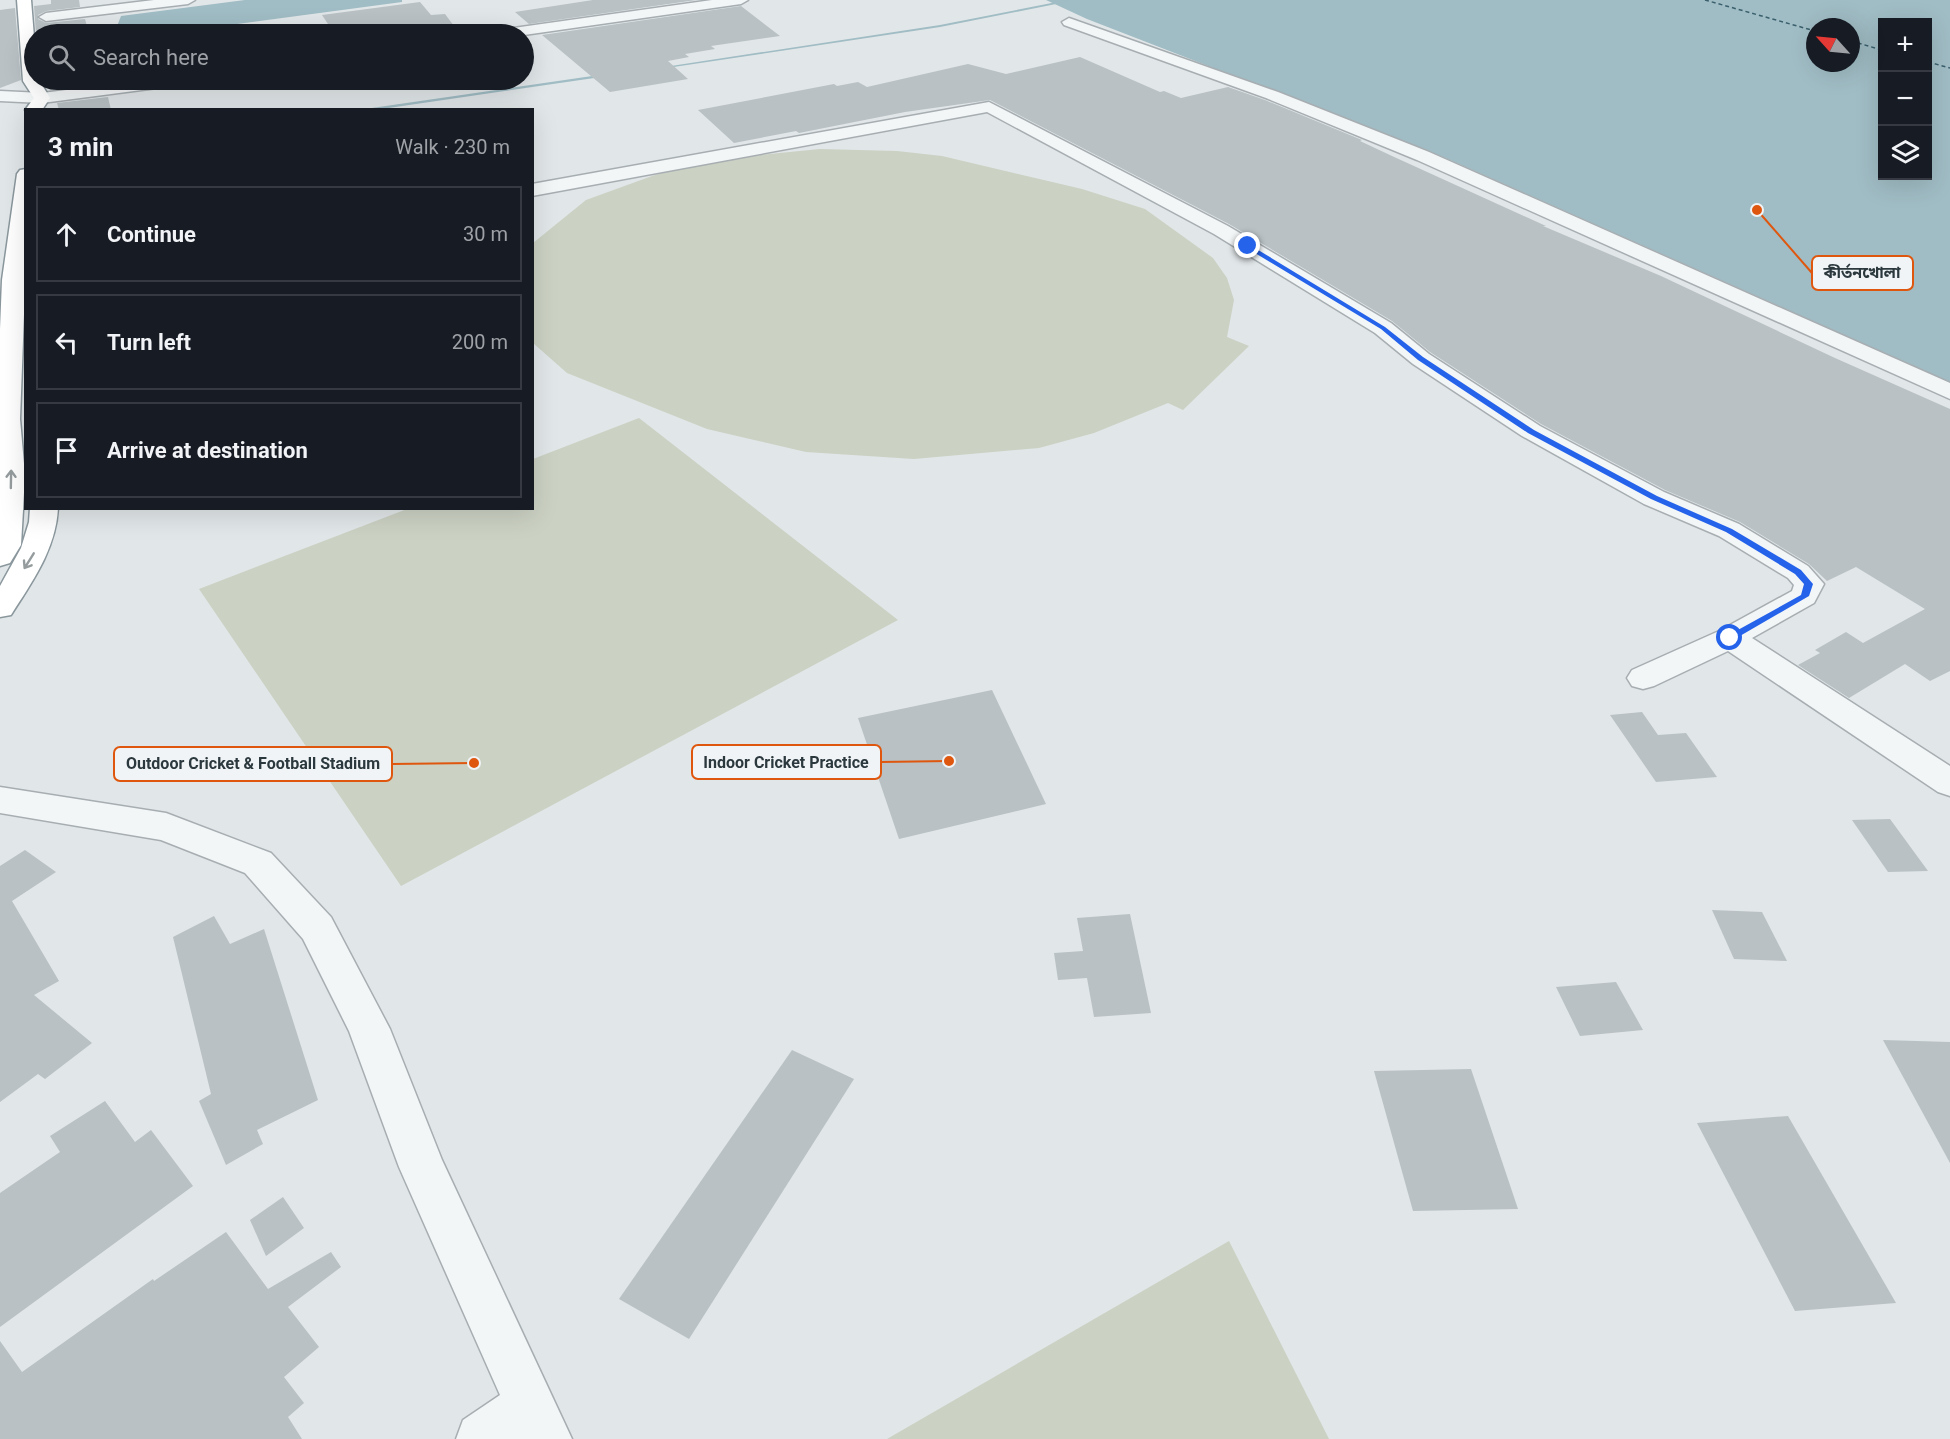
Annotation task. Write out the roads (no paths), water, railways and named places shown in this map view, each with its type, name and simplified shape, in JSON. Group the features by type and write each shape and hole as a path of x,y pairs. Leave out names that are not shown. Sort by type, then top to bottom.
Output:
{"highway":[{"path":"24,0 26,24"},
{"path":"44,0 47,24"},
{"path":"34,90 40,106"},
{"path":"40,106 48,90"},
{"path":"0,557 7,545 12,475 8,419 24,204"},
{"path":"0,608 35,552 44,510"}],"street":[{"path":"46,17 188,0"},
{"path":"534,29 741,0"},
{"path":"1069,22 1272,95 1423,156 1950,392"},
{"path":"0,96 40,106 126,90"},
{"path":"534,190 989,107 1221,230 1383,328 1421,358 1531,431 1654,498 1729,530 1798,572 1809,584 1804,596 1730,638 1643,678"},
{"path":"1730,638 1950,783"},
{"path":"0,800 166,827 258,863 316,928 369,1029 422,1167 538,1422 482,1439"}],"water":[{"path":"245,0 402,0 402,2 237,24 118,24 121,16"},
{"path":"1046,0 1950,0 1950,382 1443,157 1087,19"}],"waterway":[{"path":"660,68 940,26 1074,0"},
{"path":"534,85 606,75"},
{"path":"374,108 501,90"}],"place":[{"name":"কীর্তনখোলা","path":"1757,210"},
{"name":"Indoor Cricket Practice","path":"949,761"},
{"name":"Outdoor Cricket & Football Stadium","path":"474,763"}]}
